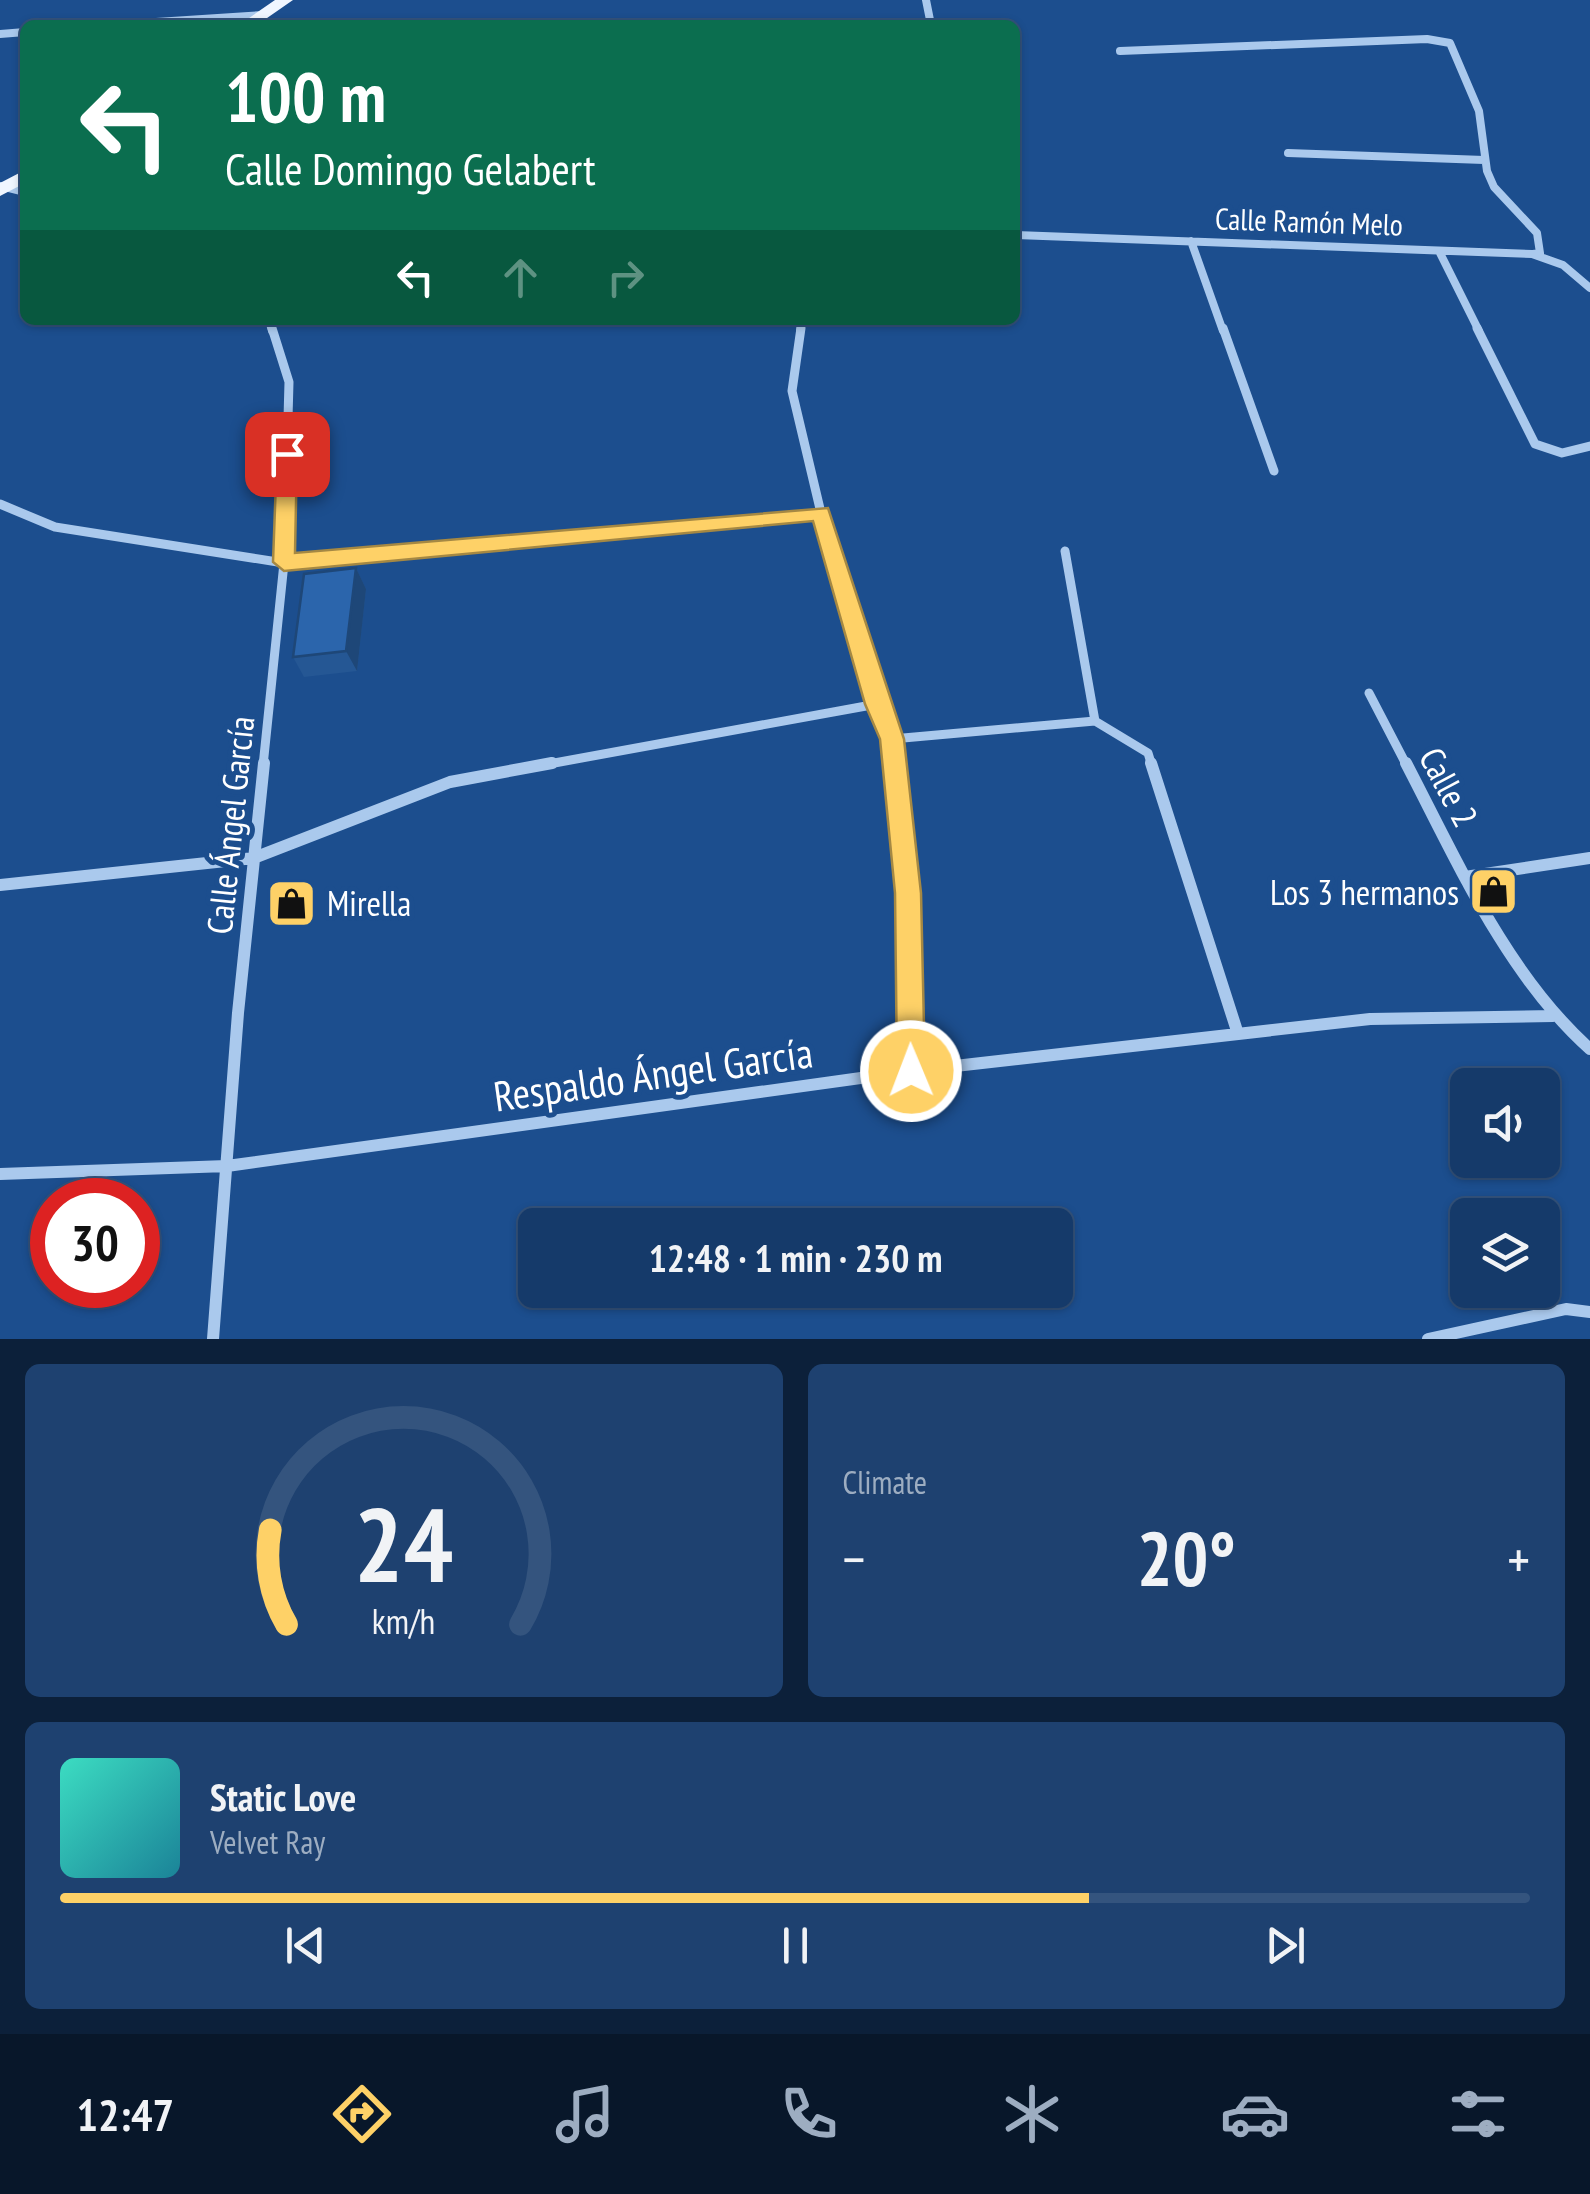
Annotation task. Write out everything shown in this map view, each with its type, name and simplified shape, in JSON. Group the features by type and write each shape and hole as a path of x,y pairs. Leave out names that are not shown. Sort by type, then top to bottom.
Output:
{"main road":[{"path":"254,20 285,0"}],"street":[{"path":"186,20 262,15"},
{"path":"1120,51 1427,39 1450,43 1480,110 1484,160 1494,187 1536,234 1540,253 1532,254"},
{"path":"1288,153 1484,160"},
{"name":"Calle Ramón Melo","path":"1020,235 1532,254 1563,265 1590,288"},
{"path":"1191,241 1274,471"},
{"path":"1439,251 1527,433 1548,453 1569,454 1590,446"},
{"name":"Calle Ángel García","path":"212,1339 284,562 288,382 271,325"},
{"path":"801,325 792,391 821,513 877,704 892,739 908,893 911,1071"},
{"path":"0,504 55,527 284,562 821,513"},
{"path":"1065,551 1095,721"},
{"name":"Calle 2","path":"1369,693 1465,877 1553,1016 1590,1049"},
{"path":"0,885 254,858 450,782 877,704"},
{"path":"892,739 1095,721 1148,754 1238,1034"},
{"path":"1465,877 1590,858"},
{"name":"Respaldo Ángel García","path":"0,1174 227,1166 911,1071 1370,1019 1553,1016"},
{"path":"1428,1339 1566,1309 1590,1312"}],"building":[{"path":"356,568 346,651 293,657 304,574"}],"place":[{"name":"Los 3 hermanos","path":"1494,892"},
{"name":"Mirella","path":"292,903"}],"route":[{"path":"287,454 284,562 506,545 821,513 877,704 892,739 908,893 911,1071"}]}
